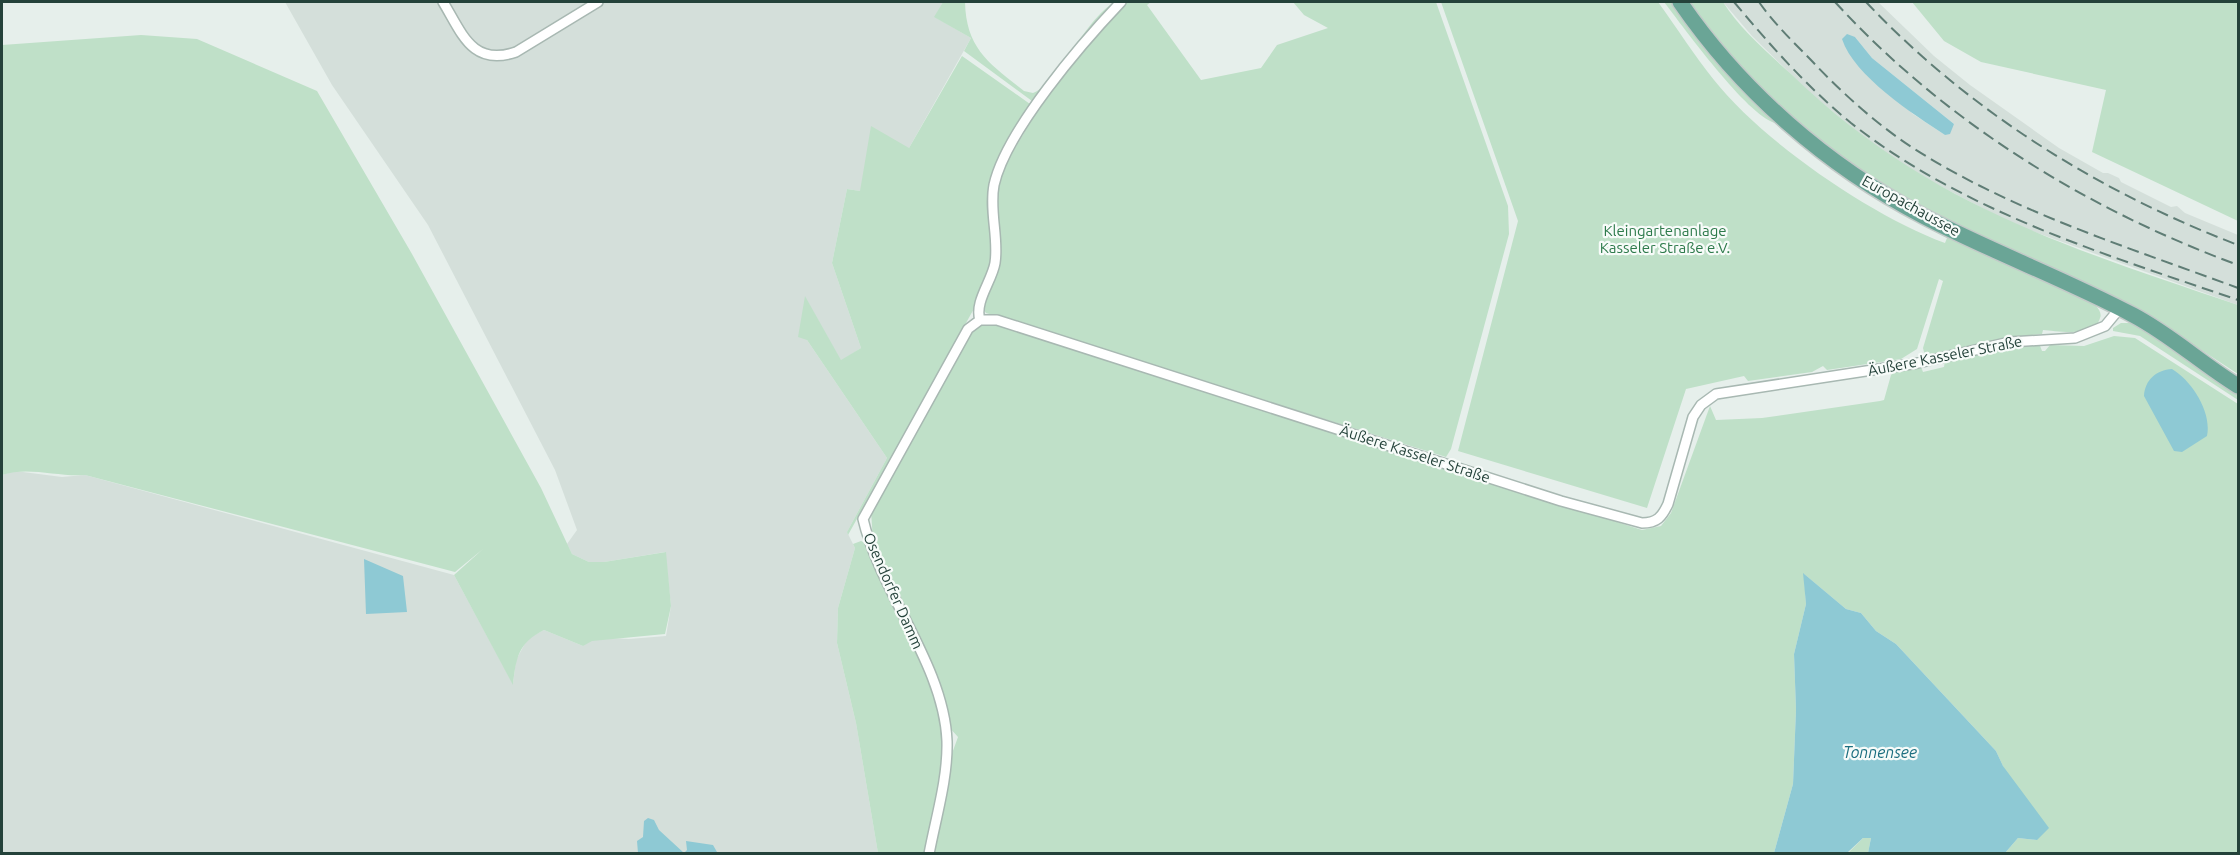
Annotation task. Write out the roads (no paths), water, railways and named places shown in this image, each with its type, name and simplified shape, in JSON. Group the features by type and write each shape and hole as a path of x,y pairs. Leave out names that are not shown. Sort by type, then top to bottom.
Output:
{"main road":[{"name":"Europachaussee","path":"1680,2 1723,57 1758,94 1796,129 1843,166 1922,215 2120,308 2187,349 2238,376"},
{"name":"Europachaussee","path":"2187,349 2238,386"}],"street":[{"path":"443,2 468,45 481,54 502,57 516,52 598,2"},
{"path":"980,320 978,310 995,261 993,189 1000,167 1054,80 1121,2"},
{"name":"Äußere Kasseler Straße","path":"980,320 997,320 1561,501 1632,521 1649,523 1655,522 1663,515 1668,504 1697,410 1716,394 1918,363 2010,342 2075,338 2105,327 2120,308"},
{"name":"Osendorfer Damm","path":"929,854 946,759 944,716 933,681 877,559 863,519 968,329 980,320"}],"water":[{"path":"1847,34 1855,37 1872,58 1954,124 1950,134 1945,135 1917,116 1871,80 1849,53 1842,39"},
{"path":"2172,369 2187,381 2199,398 2208,427 2207,436 2182,452 2174,451 2144,396 2152,377 2161,371"},
{"path":"364,559 403,576 407,612 366,614"},
{"name":"Tonnensee","path":"1803,573 1846,609 1861,613 1876,631 1896,644 1996,751 2003,766 2049,828 2037,840 2018,838 2005,853 1868,853 1871,838 1863,838 1847,853 1774,853 1793,784 1796,710 1794,654 1806,604"},
{"path":"648,818 654,820 659,830 684,853 638,853 637,841 643,837 644,821"},
{"path":"686,841 713,845 717,852 726,853 684,853 687,850"}],"railway":[{"path":"1734,2 1819,95 1851,123 1940,182 2037,228 2238,300"},
{"path":"1759,2 1783,31 1872,118 1913,148 1951,171 2072,227 2238,288"},
{"path":"1835,2 1923,86 2021,158 2126,217 2182,243 2238,265"},
{"path":"1866,2 1906,42 1948,78 1992,113 2038,144 2086,174 2136,200 2238,245"}],"park label":[{"name":"Kleingartenanlage Kasseler Straße e.V.","path":"1665,240"}]}
